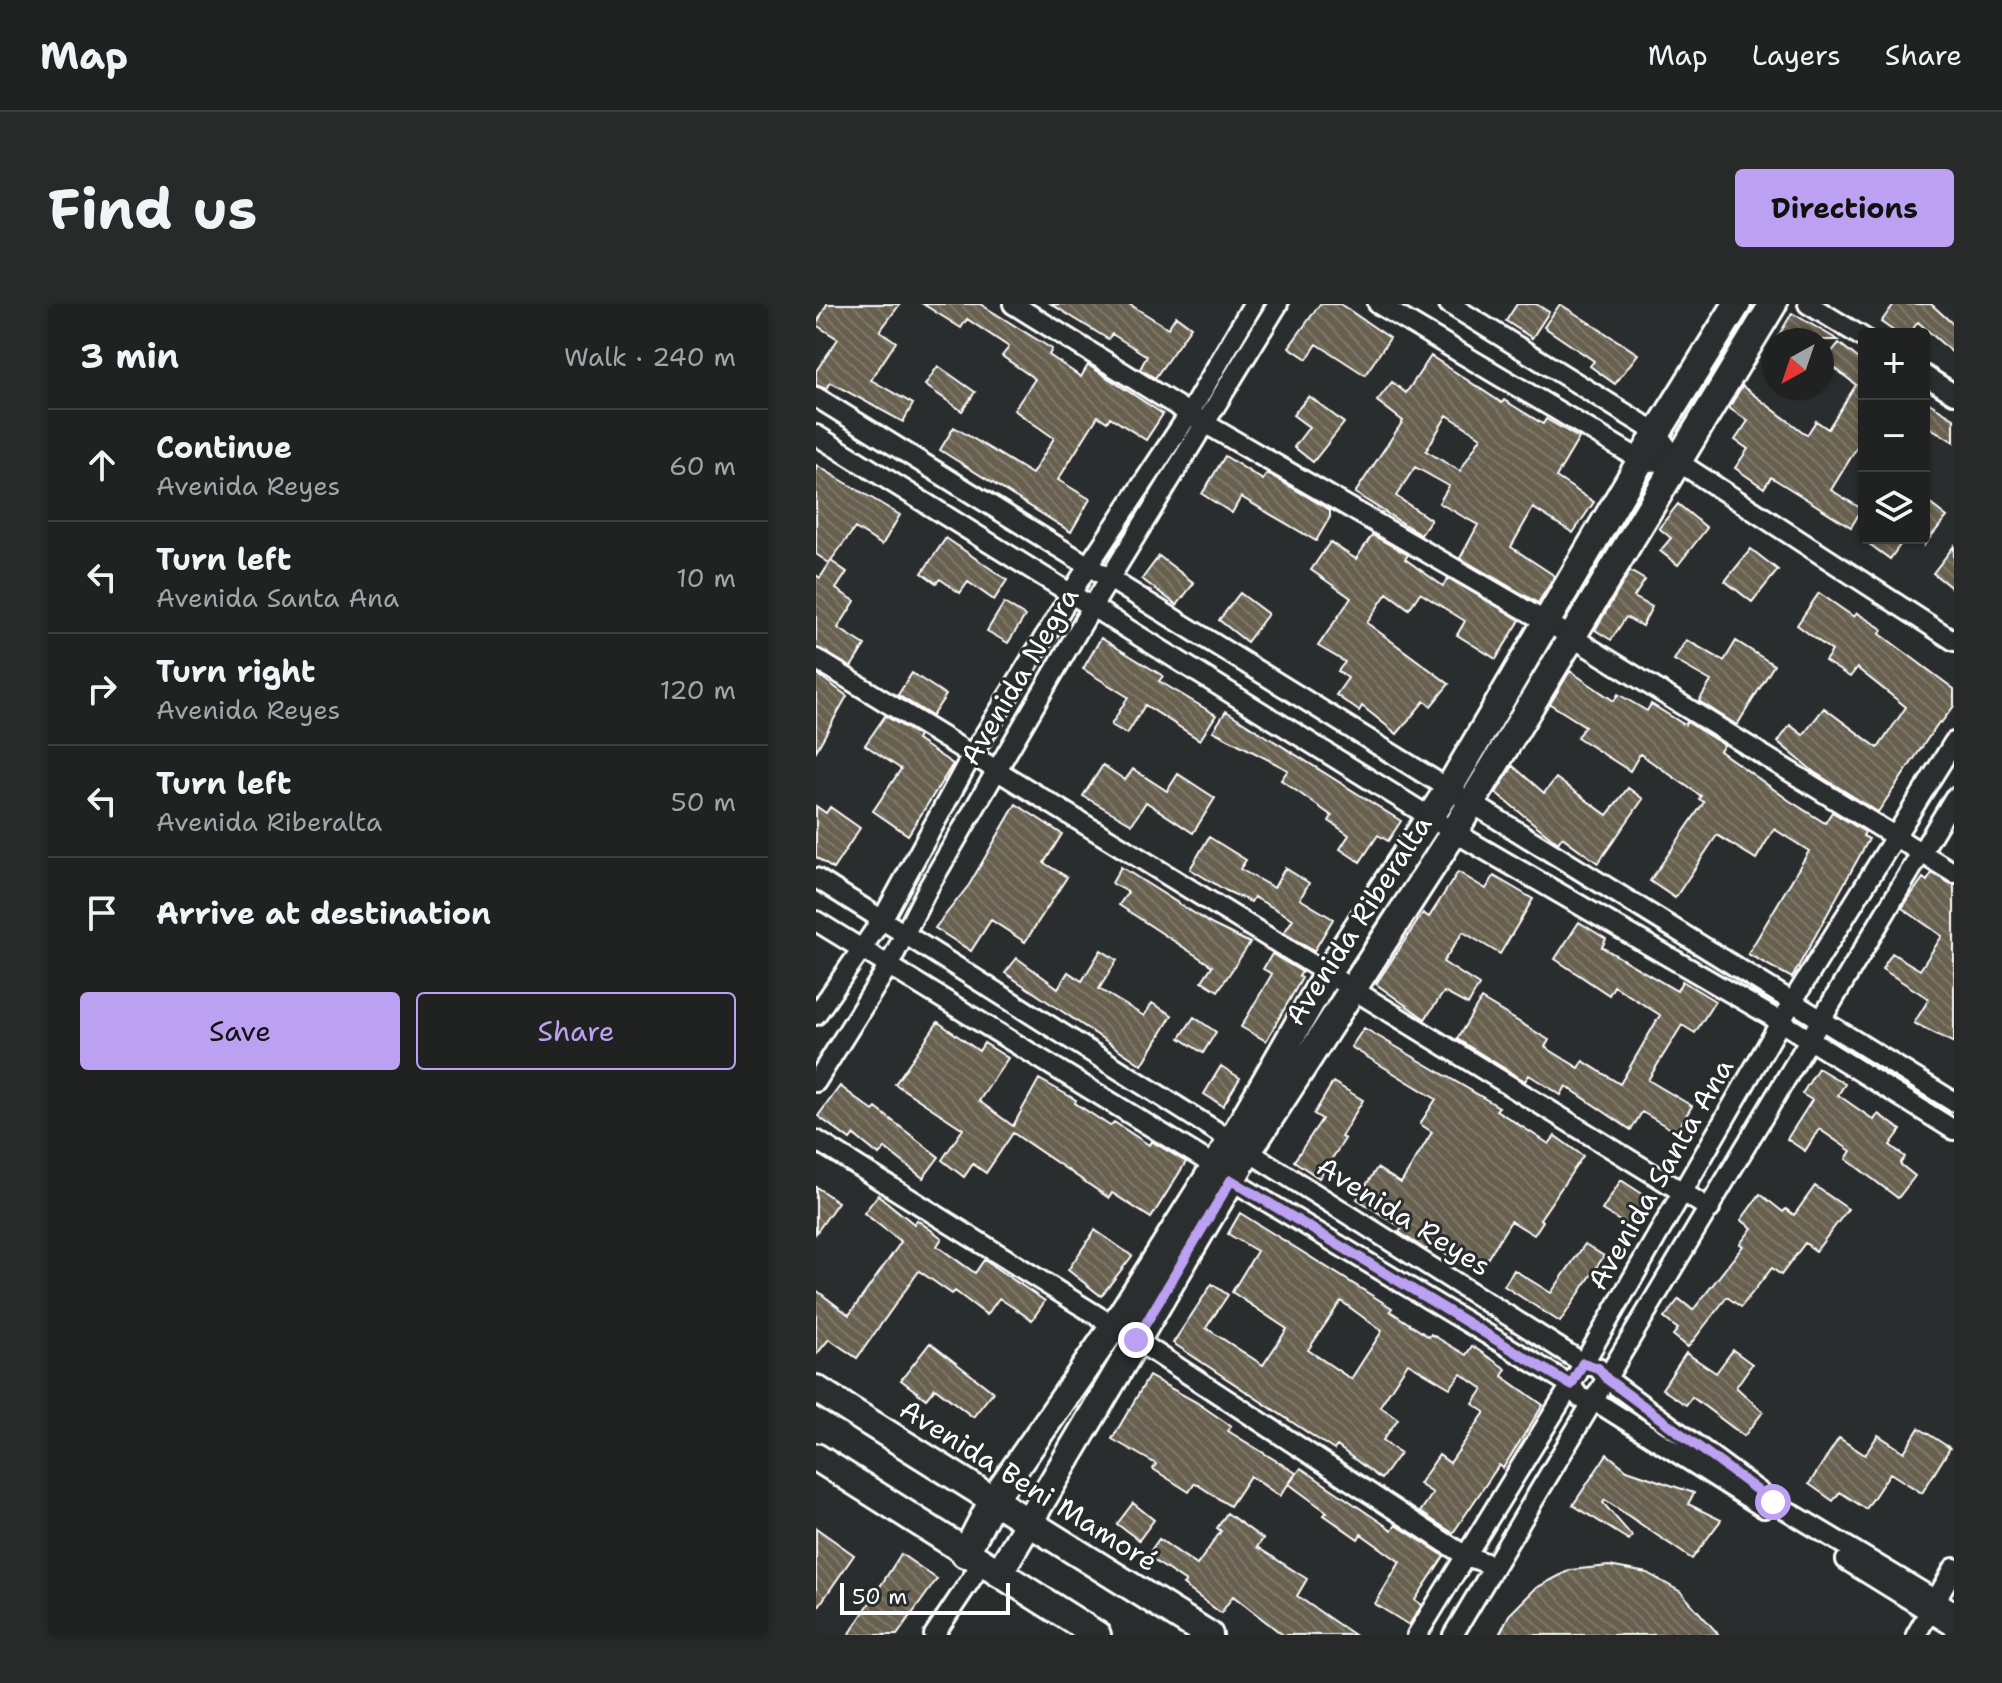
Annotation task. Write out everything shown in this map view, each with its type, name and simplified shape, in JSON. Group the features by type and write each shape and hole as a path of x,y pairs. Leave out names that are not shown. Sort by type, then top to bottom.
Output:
{"street":[{"path":"1013,304 1189,414 1572,637 1954,873"},
{"name":"Avenida Negra","path":"816,1015 883,918 972,755 1088,566 1189,414 1253,304"},
{"name":"Avenida Negra","path":"816,1082 889,965 928,888 1092,607 1278,304"},
{"path":"1378,304 1644,462 1677,461"},
{"path":"1449,304 1657,433 1677,461 1954,641"},
{"name":"Avenida Riberalta","path":"982,1563 1030,1524 1125,1333 1223,1173 1454,832 1459,796 1546,624 1644,462 1657,433 1737,304"},
{"name":"Avenida Riberalta","path":"1241,1144 1328,972 1428,816 1459,796 1572,637 1773,304"},
{"path":"1808,304 1858,334"},
{"path":"1930,379 1954,394"},
{"path":"816,397 1791,1004 1954,1102"},
{"path":"816,435 1454,832 1781,1022 1954,1130"},
{"path":"816,659 1710,1209"},
{"name":"Avenida Santa Ana","path":"1417,1635 1571,1385 1680,1191 1791,1004 1954,742"},
{"name":"Avenida Santa Ana","path":"1453,1635 1954,798"},
{"name":"Avenida Reyes","path":"816,878 1583,1363 1598,1368 1607,1379 1773,1502 1932,1606 1954,1627"},
{"name":"Avenida Reyes","path":"816,921 1571,1385 1580,1398 1595,1401 1932,1606 1954,1611"},
{"path":"816,1140 1125,1333 1464,1555 1494,1566"},
{"name":"Avenida Riberalta","path":"982,1563 993,1500 1125,1333"},
{"name":"Avenida Beni Mamoré","path":"816,1389 1209,1635"},
{"path":"816,1457 1097,1635"},
{"path":"934,1635 982,1563"},
{"path":"1916,1635 1954,1568"}],"building":[{"path":"827,304 900,304 880,331 896,342 871,380 913,404 903,422 830,382 826,389 816,385 816,371 838,339 816,325"},
{"path":"923,304 980,304 1052,349 1049,355 1081,377 1088,365 1163,414 1146,440 1110,417 1107,422 1098,416 1058,480 1090,499 1071,532 940,450 954,427 1032,474 1054,438 1014,410 1035,379 1002,356 1009,347 967,319 961,328"},
{"path":"1051,304 1129,304 1168,328 1176,316 1191,327 1155,378 1140,369 1147,356 1112,334 1108,339"},
{"path":"1320,304 1340,304 1390,338 1365,375 1317,344 1307,359 1289,347"},
{"path":"1517,304 1536,304 1549,312 1532,338 1506,321"},
{"path":"1560,304 1638,354 1615,384 1590,366 1594,361 1544,327"},
{"path":"1894,304 1931,304 1954,325 1954,354 1930,333 1930,328 1918,322 1914,328 1890,328 1881,322"},
{"path":"1792,313 1818,328 1783,328"},
{"path":"1839,343 1858,358 1858,446 1831,490 1858,507 1858,516 1851,527 1771,477 1764,488 1735,468 1748,449 1735,440 1748,421 1729,408 1742,386 1807,435 1816,421 1828,429 1856,385 1834,367 1834,349"},
{"path":"1431,356 1502,403 1504,400 1543,424 1546,419 1579,438 1556,477 1594,502 1573,533 1533,508 1511,547 1555,576 1538,603 1460,558 1478,525 1439,503 1449,486 1415,467 1396,496 1431,520 1421,535 1355,493 1403,421 1377,401 1392,382 1406,393","holes":["1447,415 1481,437 1460,471 1426,451"]},
{"path":"938,366 975,392 962,411 925,385"},
{"path":"1309,396 1344,423 1313,462 1294,447 1309,427 1293,415"},
{"path":"1930,404 1954,418 1954,442 1930,428"},
{"path":"1225,456 1263,480 1267,473 1330,510 1330,517 1316,541 1241,497 1232,513 1202,494"},
{"path":"816,465 900,515 882,545 855,528 829,563 816,554"},
{"path":"1678,504 1707,528 1678,565 1660,551 1671,538 1659,528"},
{"path":"1930,504 1947,517 1930,538"},
{"path":"1372,535 1408,555 1405,559 1443,586 1448,578 1520,620 1496,659 1457,635 1465,621 1420,593 1409,609 1387,593 1367,623 1449,684 1431,706 1424,701 1397,734 1362,706 1359,711 1336,695 1348,678 1338,671 1345,662 1318,646 1351,598 1311,570 1330,542 1356,559"},
{"path":"946,538 1007,580 994,600 968,582 960,593 940,579 936,583 922,573"},
{"path":"1869,544 1901,544 1890,559"},
{"path":"1954,546 1954,590 1933,573"},
{"path":"1751,549 1778,570 1752,602 1725,581"},
{"path":"1159,556 1194,583 1177,605 1142,579"},
{"path":"831,561 847,572 836,589 855,601 838,628 865,645 851,667 816,647 816,575 820,578"},
{"path":"1630,571 1645,580 1634,597 1652,607 1642,626 1626,617 1611,640 1595,630"},
{"path":"1240,593 1268,614 1247,642 1219,620"},
{"path":"1819,593 1854,617 1857,613 1882,629 1880,634 1954,689 1954,706 1939,722 1878,812 1814,772 1778,742 1790,725 1803,735 1824,708 1878,748 1906,707 1857,668 1850,677 1825,661 1832,651 1797,625"},
{"path":"1004,603 1025,616 1008,643 987,631"},
{"path":"1101,638 1163,676 1159,681 1216,715 1200,740 1145,705 1127,734 1111,725 1128,697 1083,669"},
{"path":"1686,640 1724,661 1736,641 1774,665 1737,725 1699,701 1711,681 1674,660"},
{"path":"1570,671 1614,701 1618,694 1647,711 1651,704 1685,725 1687,722 1724,745 1720,751 1825,823 1832,812 1865,832 1863,836 1869,839 1792,978 1748,954 1809,851 1774,829 1756,859 1717,835 1675,898 1650,881 1704,802 1699,799 1701,796 1640,754 1630,771 1577,737 1585,726 1550,704"},
{"path":"816,673 847,696 816,751"},
{"path":"912,673 946,695 932,716 898,695"},
{"path":"1226,711 1401,821 1388,841 1378,835 1360,862 1340,849 1349,835 1329,821 1332,816 1281,780 1288,770 1213,731"},
{"path":"885,716 919,736 917,740 953,764 908,835 873,811 901,769 865,745"},
{"path":"1103,765 1125,780 1133,769 1167,791 1178,774 1215,798 1193,833 1146,802 1132,824 1083,796"},
{"path":"1513,766 1544,793 1556,778 1607,815 1628,788 1643,799 1598,863 1562,837 1558,843 1496,793"},
{"path":"1016,804 1062,834 1044,863 1067,877 1025,942 991,920 971,951 935,928 969,885"},
{"path":"816,806 826,813 830,807 860,828 833,869 816,857"},
{"path":"1209,837 1246,860 1240,869 1274,888 1285,868 1309,883 1300,899 1333,919 1314,951 1284,933 1293,919 1254,897 1251,902 1227,891 1190,869"},
{"path":"1121,867 1213,925 1250,943 1218,991 1202,981 1212,966 1119,905 1128,892 1112,883"},
{"path":"1458,872 1486,889 1494,876 1533,899 1500,954 1463,932 1443,962 1479,985 1468,1005 1444,992 1425,1019 1376,984 1423,913 1429,917"},
{"path":"1932,873 1954,885 1954,1043 1914,1023 1929,999 1882,969 1892,953 1920,970 1942,936 1902,908 1923,878 1927,881"},
{"path":"1579,922 1606,939 1602,947 1677,991 1682,981 1715,1001 1695,1033 1682,1025 1648,1080 1692,1106 1676,1132 1642,1112 1631,1130 1566,1086 1561,1095 1529,1075 1525,1081 1457,1039 1481,999 1549,1040 1545,1047 1579,1068 1583,1061 1620,1084 1660,1015 1614,986 1609,995 1555,959"},
{"path":"1101,950 1117,960 1099,989 1144,1016 1152,1003 1172,1015 1142,1065 1005,973 1017,958 1058,988 1068,972 1082,981"},
{"path":"1272,954 1302,972 1299,976 1302,978 1266,1041 1241,1027 1272,974 1263,969"},
{"path":"1194,1017 1216,1032 1203,1053 1180,1038"},
{"path":"938,1022 979,1051 984,1043 1008,1058 979,1101 1013,1126 1039,1079 1076,1100 1075,1103 1110,1126 1114,1122 1149,1145 1151,1141 1186,1162 1151,1218 1112,1193 1109,1198 1013,1133 986,1173 973,1164 964,1177 942,1160 963,1129 895,1084"},
{"path":"1364,1028 1499,1107 1496,1110 1549,1144 1555,1136 1583,1156 1540,1219 1543,1221 1534,1235 1511,1221 1482,1267 1471,1260 1466,1267 1430,1244 1426,1250 1399,1232 1402,1228 1357,1199 1377,1168 1401,1183 1432,1132 1420,1124 1436,1099 1351,1047"},
{"path":"1221,1066 1240,1078 1223,1106 1204,1094"},
{"path":"1818,1068 1845,1084 1838,1095 1874,1120 1878,1114 1901,1130 1890,1145 1905,1157 1900,1164 1915,1176 1898,1198 1846,1159 1851,1151 1819,1129 1805,1151 1787,1139 1812,1100 1802,1094"},
{"path":"1333,1082 1363,1100 1341,1137 1345,1139 1319,1178 1294,1161 1322,1119 1314,1114"},
{"path":"840,1086 873,1111 876,1108 939,1157 923,1178 885,1148 879,1155 854,1135 850,1140 818,1116"},
{"path":"1621,1180 1650,1199 1631,1228 1602,1210"},
{"path":"1815,1186 1848,1209 1816,1251 1805,1243 1781,1275 1772,1268 1741,1307 1727,1297 1688,1347 1673,1335 1678,1329 1664,1318 1679,1299 1693,1310 1743,1246 1740,1244 1752,1228 1741,1220 1760,1194 1783,1212 1786,1209 1794,1215"},
{"path":"816,1187 838,1202 816,1233"},
{"path":"878,1195 914,1224 917,1220 942,1238 937,1246 975,1273 984,1260 1045,1301 1032,1320 999,1298 987,1315 955,1291 952,1294 919,1271 857,1358 829,1339 816,1355 816,1290 849,1315 901,1242 864,1213"},
{"path":"1240,1213 1392,1308 1390,1311 1429,1337 1431,1334 1466,1355 1472,1346 1506,1369 1502,1376 1543,1405 1503,1468 1499,1465 1453,1533 1420,1512 1433,1493 1419,1484 1439,1455 1450,1463 1485,1412 1473,1404 1483,1389 1461,1374 1450,1388 1408,1363 1380,1406 1398,1419 1383,1440 1400,1453 1381,1479 1337,1446 1334,1450 1173,1343 1212,1284 1228,1295 1206,1328 1263,1365 1287,1329 1232,1292 1257,1251 1228,1234","holes":["1341,1301 1382,1331 1351,1379 1308,1350"]},
{"path":"1095,1230 1132,1256 1101,1296 1068,1270"},
{"path":"1585,1244 1604,1256 1560,1322 1504,1286 1514,1270 1551,1293"},
{"path":"930,1343 993,1392 973,1417 935,1388 926,1399 901,1380"},
{"path":"1733,1350 1752,1364 1736,1387 1763,1412 1744,1436 1692,1397 1686,1405 1662,1389 1686,1353 1716,1373"},
{"path":"1149,1376 1196,1402 1231,1426 1228,1431 1296,1473 1280,1496 1250,1476 1230,1506 1195,1483 1189,1492 1153,1469 1156,1464 1112,1439"},
{"path":"1919,1428 1950,1448 1922,1493 1890,1473 1866,1509 1840,1492 1833,1501 1809,1484 1839,1438 1865,1455 1878,1435 1904,1452"},
{"path":"1607,1454 1627,1470 1694,1493 1688,1504 1721,1520 1692,1559 1605,1500 1603,1503 1632,1536 1629,1540 1573,1505"},
{"path":"1301,1468 1392,1530 1396,1525 1444,1556 1415,1600 1422,1605 1409,1625 1375,1604 1400,1562 1361,1534 1358,1539 1324,1515 1327,1512 1289,1484"},
{"path":"1133,1503 1154,1520 1139,1540 1117,1524"},
{"path":"1227,1513 1263,1539 1257,1547 1307,1579 1297,1596 1354,1635 1283,1635 1233,1596 1221,1613 1183,1585 1186,1582 1147,1556 1159,1539 1197,1565 1221,1531 1217,1528"},
{"path":"816,1528 854,1555 816,1610"},
{"path":"901,1554 937,1579 897,1635 849,1635"},
{"path":"1609,1566 1647,1573 1681,1592 1719,1635 1499,1635 1509,1615 1536,1588 1570,1570"}],"route":[{"path":"1136,1340 1231,1180 1571,1385 1583,1363 1598,1368 1607,1379 1773,1502"}]}
